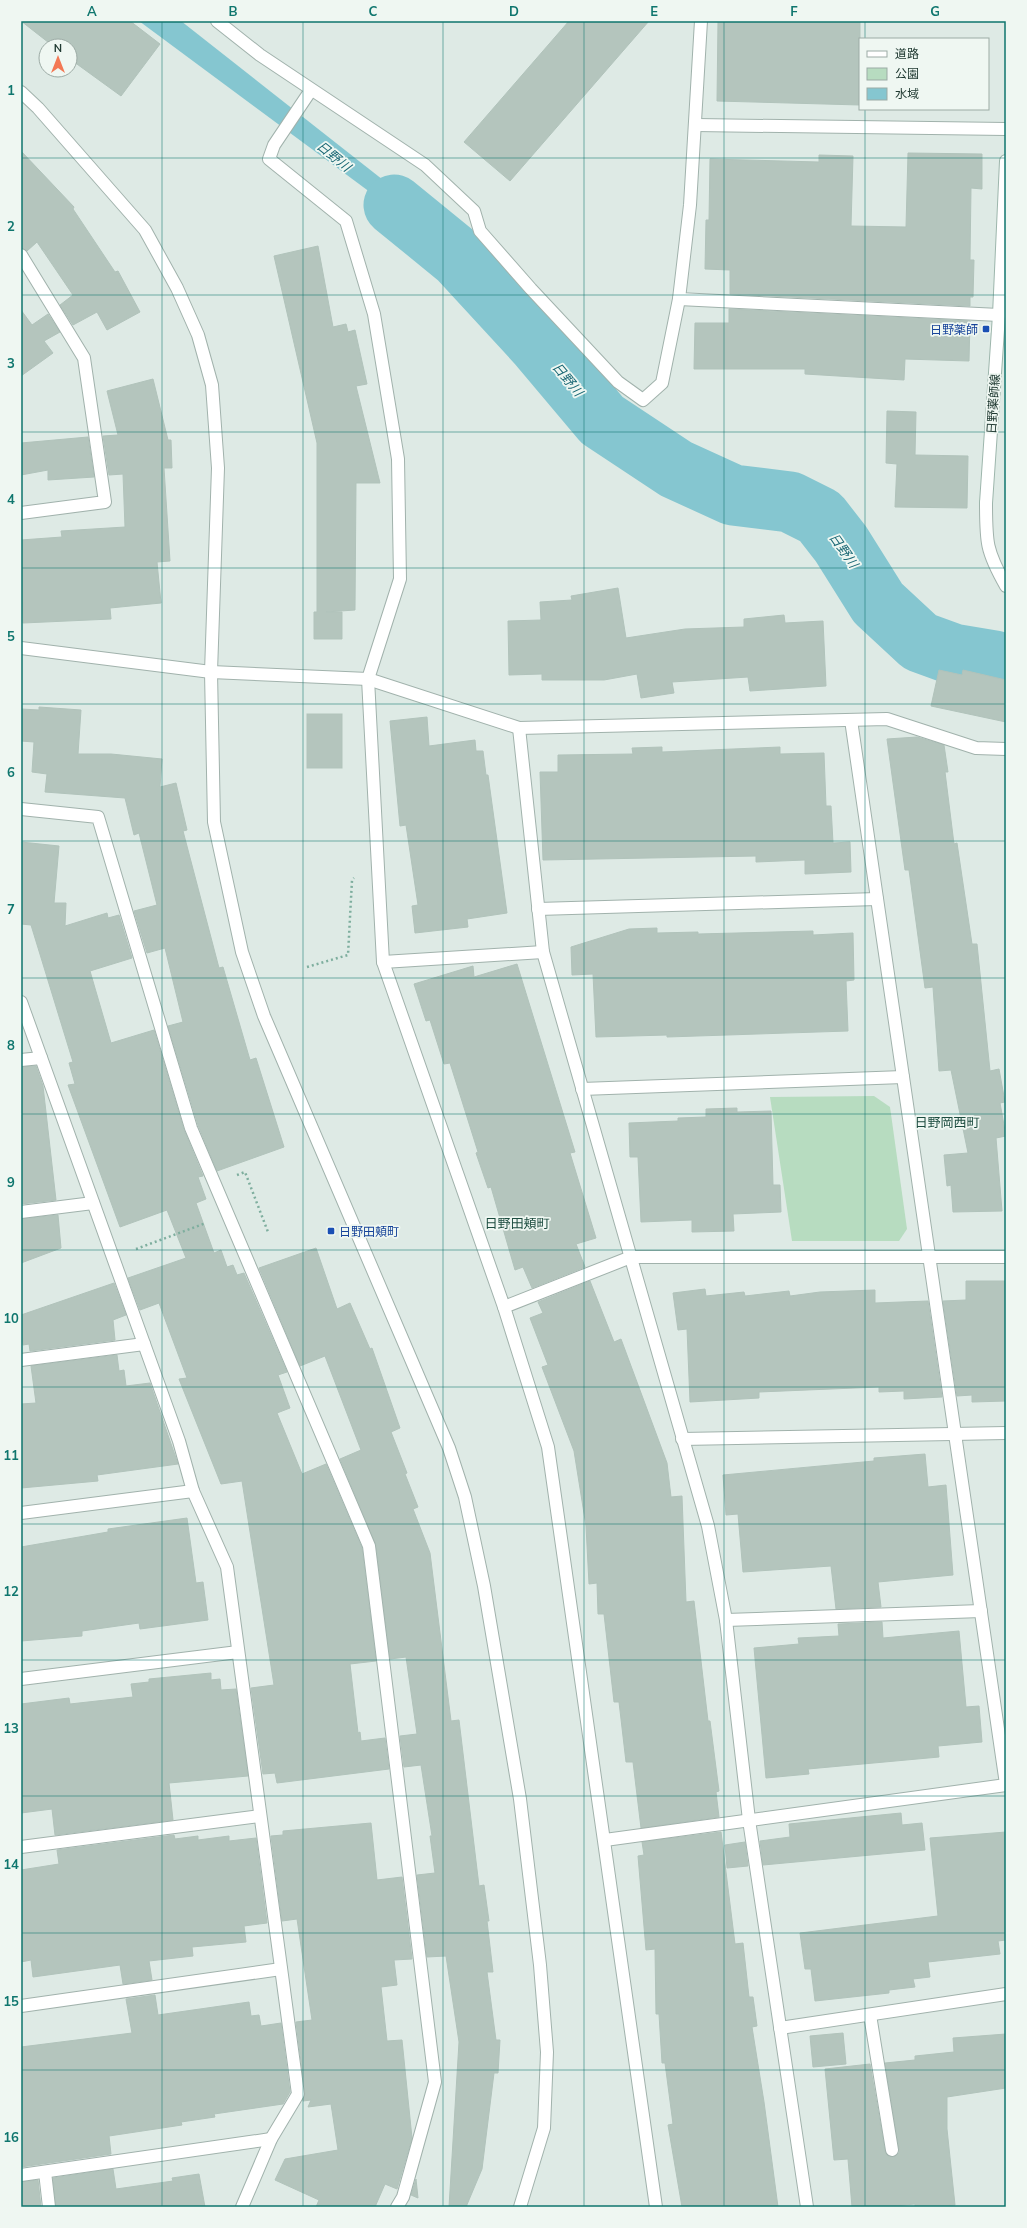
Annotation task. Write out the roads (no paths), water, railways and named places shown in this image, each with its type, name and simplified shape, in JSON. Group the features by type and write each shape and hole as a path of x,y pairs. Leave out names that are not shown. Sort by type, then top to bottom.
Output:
{"street":[{"path":"217,21 308,95 431,170 474,211 480,231 531,289 618,382 643,400 662,383 679,299 690,205 696,125 701,21"},
{"path":"21,92 38,108 145,230 177,288 198,335 212,384 218,468 211,672 214,822 242,952 264,1016 449,1448 465,1497 484,1586 520,1799 540,1965 548,2052 544,2128 520,2207"},
{"path":"308,95 274,145 269,159 346,221 374,314 398,459 400,579 368,679 383,962 504,1306 548,1447 656,2207"},
{"path":"696,125 1006,129"},
{"name":"日野薬師線","path":"1006,161 999,315 986,503 986,542 992,562 1006,586"},
{"path":"21,256 84,358 105,502 21,513"},
{"path":"679,299 999,315"},
{"path":"21,648 211,672 368,679 518,728 887,719 976,748 1006,749"},
{"path":"605,1840 1006,1784 851,720"},
{"path":"518,728 543,952 708,1526 726,1620 749,1820 807,2207"},
{"path":"21,809 98,817 191,1128 369,1546 435,2082 403,2197 397,2207"},
{"path":"538,909 877,899"},
{"path":"383,962 543,952"},
{"path":"21,1002 179,1441 193,1491 227,1567 298,2094 271,2140 242,2207"},
{"path":"21,1060 41,1058"},
{"path":"582,1089 903,1077"},
{"path":"21,1212 93,1203"},
{"path":"504,1306 631,1257 1006,1257"},
{"path":"21,1360 144,1344"},
{"path":"682,1439 1006,1433"},
{"path":"21,1513 193,1491"},
{"path":"726,1620 981,1611"},
{"path":"21,1679 238,1652"},
{"path":"21,1847 260,1816"},
{"path":"21,2006 281,1969"},
{"path":"780,2028 1006,1994"},
{"path":"870,2015 892,2150"},
{"path":"21,2176 271,2140"},
{"path":"44,2172 49,2207"}],"water":[{"path":"139,21 181,21 420,209 459,258"}],"waterway":[{"name":"日野川","path":"394,205 459,258 538,344 602,420 676,469 733,495 790,502 820,517 841,544 878,603 920,642 953,654 995,661 1006,667"}],"place":[{"name":"日野薬師","path":"986,329"},
{"name":"日野田頬町","path":"331,1231"}],"district":[{"name":"日野岡西町","path":"947,1122"},
{"name":"日野田頬町","path":"517,1223"}]}
